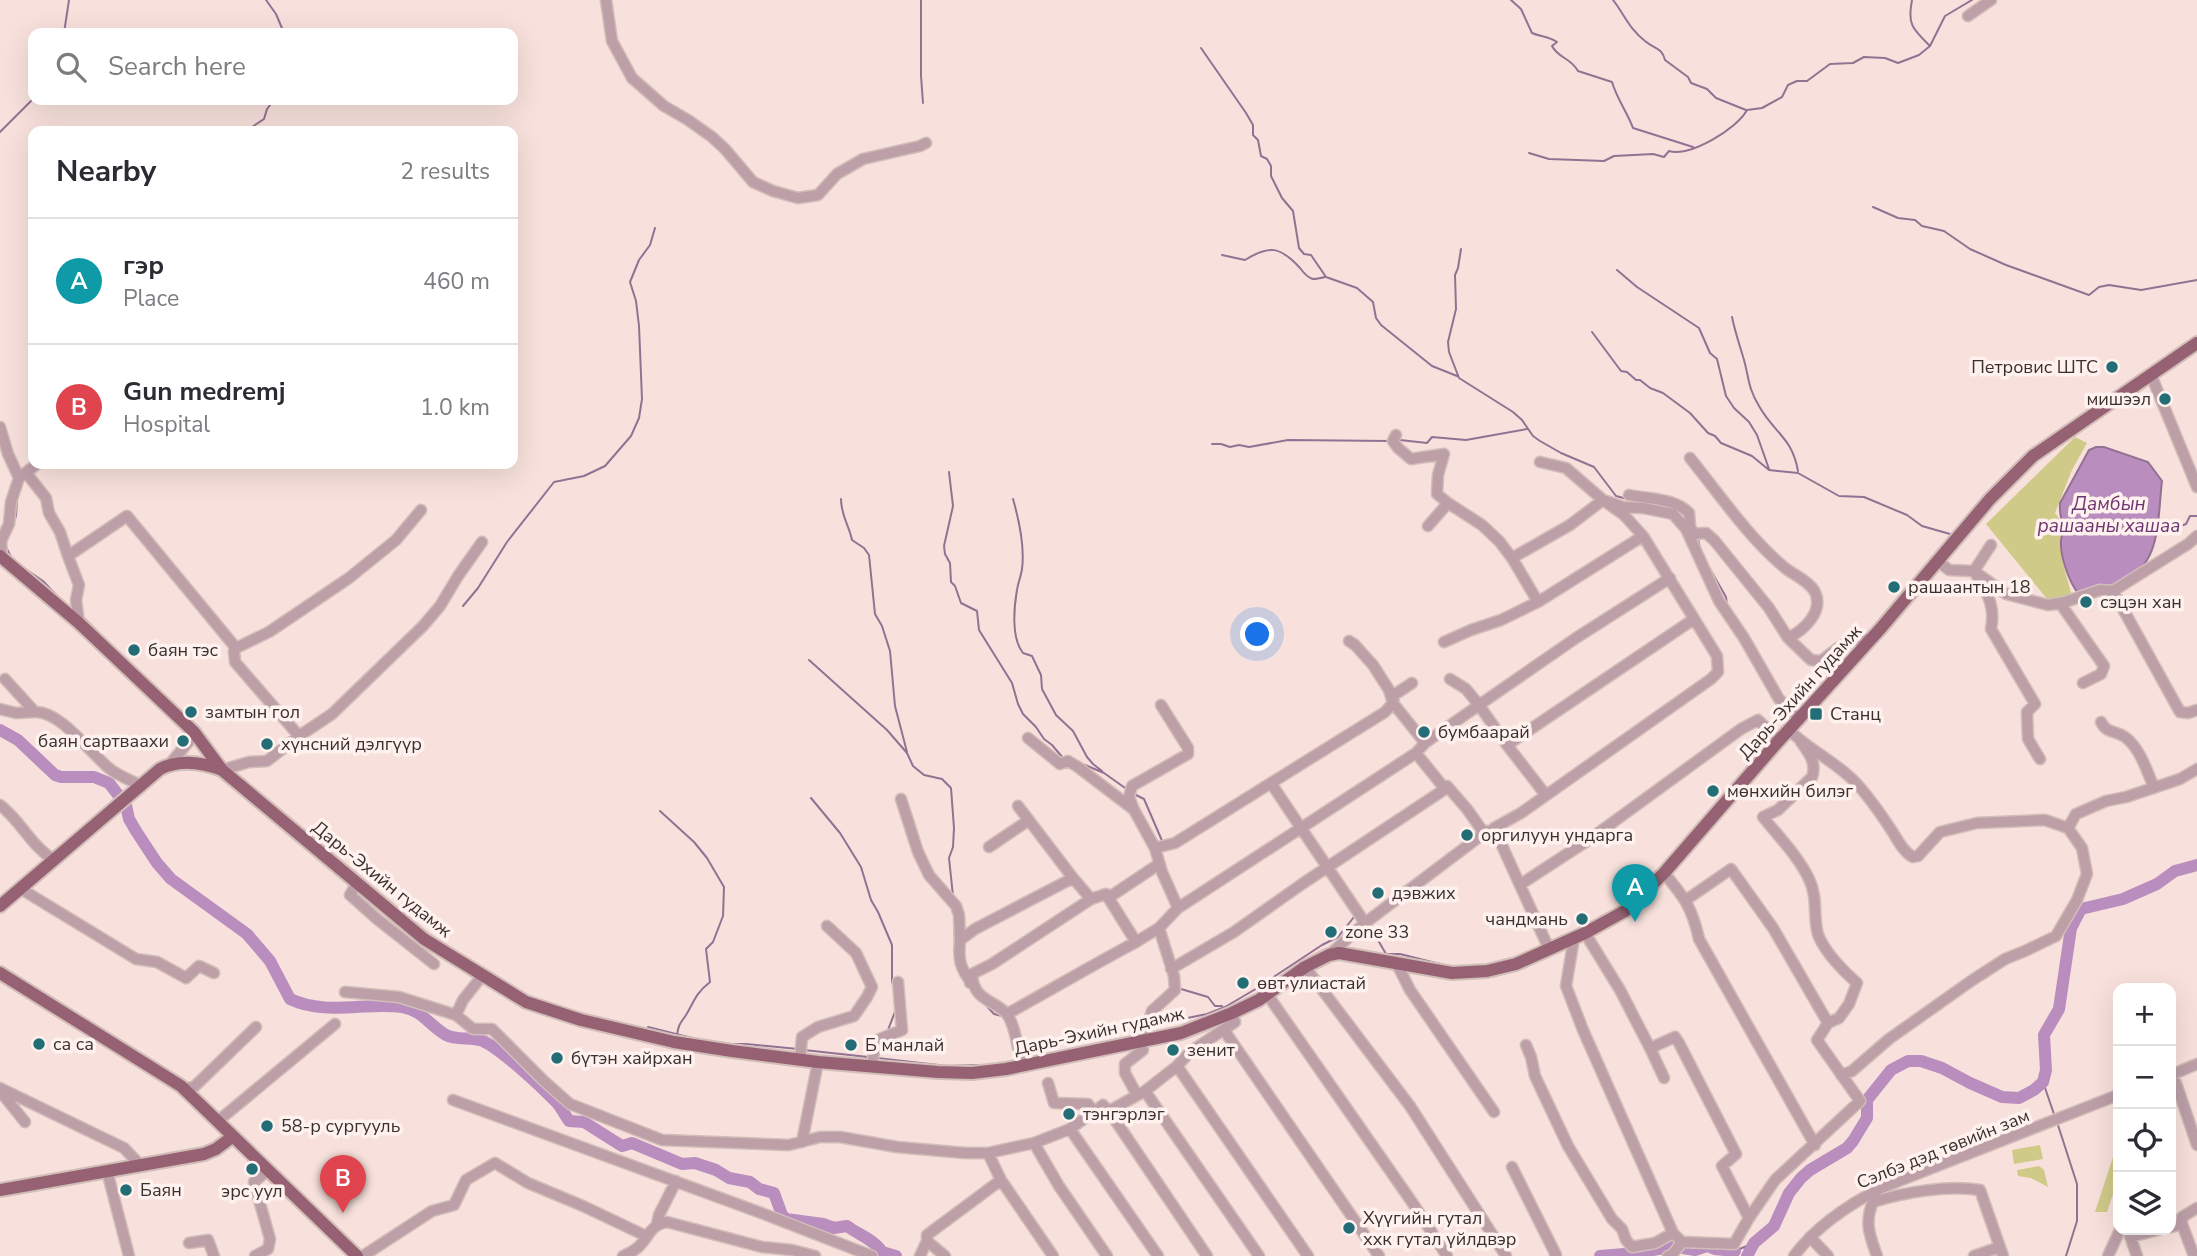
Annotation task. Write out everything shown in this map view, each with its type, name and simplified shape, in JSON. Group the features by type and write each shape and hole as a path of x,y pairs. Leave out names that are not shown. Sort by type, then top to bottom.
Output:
{"main road":[{"name":"Дарь-Эхийн гудамж","path":"170,764 195,763 222,770 424,939 526,1002 581,1020 674,1042 801,1053 818,1062 872,1060 972,1073 1142,1046 1233,1013 1267,995 1306,967 1329,955 1347,953 1468,974 1516,964 1579,936 1625,911 1664,873 1871,639 1990,499 2032,456 2197,343"},
{"path":"1,557 79,623 195,734 222,770"},
{"path":"0,906 135,789 170,764"},
{"path":"0,973 183,1089 360,1256"},
{"path":"204,1154 215,1140 218,1121"},
{"path":"204,1154 232,1137"},
{"path":"0,1189 245,1149"}],"street":[{"path":"606,0 612,41 632,78 664,106 712,137 753,182 773,191 798,198 818,195 836,174 863,159 926,143"},
{"path":"1968,16 1991,0"},
{"path":"2151,375 2197,487"},
{"path":"0,427 8,454 23,476 46,498 49,513 60,532 79,585 76,600 79,623"},
{"path":"1396,435 1394,441 1398,448 1411,459 1444,454 1438,475 1437,494 1482,525 1499,541 1538,602"},
{"path":"1690,458 1754,538 1816,593 1816,611 1811,621 1788,638"},
{"path":"1329,955 1364,923 1484,833 1521,813 1718,672 1717,656 1670,578 1625,511 1603,500 1566,468 1540,462"},
{"path":"1,557 1,541 9,524 11,502 23,476 31,469"},
{"path":"1625,511 1629,495 1653,498 1685,508 1689,513 1690,527 1694,534 1706,533 1714,540 1769,608 1788,638 1811,660 1821,661 1856,638 1871,639"},
{"path":"1512,558 1570,525 1603,500"},
{"path":"1428,526 1448,503"},
{"path":"1625,511 1643,508 1673,514 1686,529 1721,606 1744,638 1779,699 1800,719"},
{"path":"299,736 235,662 234,651 269,632 349,579 396,540 421,510"},
{"path":"68,556 127,516 236,648"},
{"path":"1444,642 1501,621 1538,602 1643,536"},
{"path":"1938,561 1949,570 1973,571 2006,594 2048,605 2100,590 2113,591 2197,536"},
{"path":"222,770 249,762 268,761 332,714 423,626 440,606 482,542"},
{"path":"1973,571 1991,545"},
{"path":"1973,571 1994,612 1991,629 2035,705 2027,712 2028,739 2040,760"},
{"path":"1007,1014 1159,928 1178,908 1416,753 1425,743 1576,638 1670,578"},
{"path":"2113,591 2180,712 2192,712 2197,723"},
{"path":"2060,603 2104,666 2101,674 2083,683"},
{"path":"1507,745 1694,620"},
{"path":"1349,641 1373,665 1393,703 1425,743"},
{"path":"5,679 36,712"},
{"path":"1450,679 1466,689 1545,794"},
{"path":"1155,848 1175,843 1385,712 1393,703 1394,695 1412,683"},
{"path":"1161,705 1188,747 1188,754 1132,786 1129,797 1155,848 1178,908"},
{"path":"0,709 16,713 42,712 56,719 135,789"},
{"path":"1521,884 1590,839 1741,729 1758,720 1779,740"},
{"path":"2101,722 2111,733 2127,738 2144,765 2154,788"},
{"path":"1789,730 1858,785 1906,853 1913,857 1918,856 1940,832 1977,823 2045,820 2068,828 2082,848 2087,874 2077,900 2057,934 2005,959 1971,981 1889,1039 1852,1071 1840,1075"},
{"path":"170,764 195,734"},
{"path":"1028,738 1060,764 1068,761 1078,767 1134,810"},
{"path":"1579,936 1566,986 1672,1233 1682,1242 1734,1244 1775,1180 1860,1101 1817,1040 1828,1023 1839,1018 1849,1004 1857,983 1842,969 1818,936 1815,894 1809,879 1763,817 1777,810 1812,777 1814,764 1801,742"},
{"path":"1416,753 1445,789"},
{"path":"2068,828 2076,814 2106,801 2180,779 2197,769"},
{"path":"1271,783 1364,923"},
{"path":"1171,969 1234,932 1447,786 1484,833"},
{"path":"901,799 929,875 954,904 959,915 958,957 963,972 981,997 1007,1014 1017,1040 1021,1066"},
{"path":"0,805 9,812 41,852 54,860"},
{"path":"1018,806 1091,898"},
{"path":"989,847 1029,820"},
{"path":"1494,828 1549,949"},
{"path":"1108,898 1159,864"},
{"path":"1686,900 1731,869 1773,928 1828,1023"},
{"path":"1664,873 1686,900 1694,917 1699,939 1815,1145"},
{"path":"960,940 975,929 1073,878"},
{"path":"357,883 350,894 434,964"},
{"path":"21,889 136,959 157,962 186,978 199,966 214,973"},
{"path":"971,983 972,974 992,964 1091,898 1106,894 1136,942"},
{"path":"801,1053 802,1037 818,1027 854,1016 872,987 856,953 827,926"},
{"path":"1159,928 1175,989 1152,1011 1142,1046 1125,1064 1125,1073 1259,1256"},
{"path":"1579,936 1620,990 1664,1078"},
{"path":"1396,962 1410,990 1494,1112"},
{"path":"1306,967 1410,1106 1506,1256"},
{"path":"456,1015 463,1000 482,976"},
{"path":"872,1060 875,1041 902,1030 898,982"},
{"path":"345,992 399,998 456,1015 473,1029 492,1029 570,1104 662,1140 789,1145 820,1137 840,1137 897,1147 988,1153 1034,1143 1070,1129 1103,1105 1207,1256"},
{"path":"1267,995 1447,1256"},
{"path":"1109,1111 1141,1093 1177,1066 1190,1052 1236,1022 1233,1013"},
{"path":"218,1121 335,1024"},
{"path":"183,1089 194,1087 256,1027"},
{"path":"1224,1029 1379,1256"},
{"path":"1651,1050 1675,1037 1679,1043 1736,1154 1722,1166 1749,1218"},
{"path":"1526,1045 1535,1076 1568,1146 1626,1240 1632,1247 1656,1243 1672,1233"},
{"path":"802,1142 818,1062"},
{"path":"2176,1078 2197,1064"},
{"path":"1177,1066 1308,1256"},
{"path":"1048,1083 1054,1103 1088,1104 1093,1111"},
{"path":"2176,1085 2197,1145"},
{"path":"0,1089 25,1122"},
{"path":"0,1089 124,1148 140,1166"},
{"name":"Сэлбэ дэд төвийн зам","path":"1794,1256 1810,1237 1850,1206 1881,1188 2113,1098"},
{"path":"453,1100 872,1256"},
{"path":"1070,1129 1158,1256"},
{"path":"1034,1143 1052,1176 1107,1256"},
{"path":"988,1153 1001,1180 1053,1256"},
{"path":"360,1256 432,1211 454,1205 466,1180 495,1163 528,1183 646,1236"},
{"path":"1512,1167 1555,1256"},
{"path":"255,1256 268,1250 270,1239 254,1182 268,1170"},
{"path":"107,1171 129,1256"},
{"path":"921,1254 927,1236 934,1229 1001,1180"},
{"path":"657,1224 676,1181"},
{"path":"1877,1256 1868,1224 1873,1202 1961,1187 1980,1190 2001,1252 1974,1256"},
{"path":"2194,1256 2182,1217 2197,1208"},
{"path":"623,1256 636,1250 650,1229 667,1222 762,1247 815,1256"},
{"path":"2176,1226 2182,1224"},
{"path":"2108,1256 2118,1235"},
{"path":"2129,1235 2137,1256"},
{"path":"1810,1237 1828,1256"},
{"path":"189,1243 208,1240 214,1256"},
{"path":"926,1241 945,1256"},
{"path":"1668,1256 1672,1255 1682,1242"}],"shaded area":[{"path":"2075,437 2087,443 2072,470 2055,513 2060,520 2062,560 2072,596 2047,599 1986,524"},
{"path":"2040,1145 2043,1159 2014,1164 2012,1150"},
{"path":"2113,1157 2113,1194 2107,1212 2095,1212"},
{"path":"2039,1166 2044,1170 2048,1187 2031,1178 2018,1176 2017,1170"}],"water":[{"name":"Дамбын рашааны хашаа","path":"2104,447 2148,462 2162,481 2157,528 2149,556 2131,577 2116,585 2078,593 2068,576 2062,554 2060,503 2089,450"}],"waterway":[{"path":"65,28 69,0"},
{"path":"266,0 282,28"},
{"path":"921,0 923,103"},
{"path":"1511,0 1521,9 1532,33 1557,42 1552,46 1578,71 1612,82 1633,128 1693,147"},
{"path":"1613,0 1635,32 1648,44 1660,50 1665,60 1688,77 1691,83 1707,89 1716,98 1746,110"},
{"path":"1912,0 1911,21 1919,35 1930,46"},
{"path":"1529,153 1549,159 1604,161 1614,156 1653,154 1664,157 1669,151 1689,150 1723,133 1747,110 1762,108 1782,97 1788,85 1807,81 1830,64 1853,63 1864,57 1885,58 1898,63 1919,55 1930,46 1945,16 1972,0"},
{"path":"1201,48 1253,125 1253,135 1258,140 1261,156 1267,159 1271,166 1271,176 1282,198 1293,211 1299,248 1304,254 1311,255 1326,277 1357,288 1373,302 1376,318 1381,325 1432,366 1457,376"},
{"path":"0,132 28,104"},
{"path":"254,126 264,119 270,105"},
{"path":"1873,207 1898,218 1915,220 1922,226 1944,231 1970,249 2006,265 2089,295 2099,287 2109,285 2141,290 2197,280"},
{"path":"463,606 478,588 507,542 554,482 584,476 605,466 631,436 639,418 642,399 639,326 630,282 639,260 650,245 655,228"},
{"path":"1461,249 1455,275 1456,309 1448,342 1459,378 1513,412 1540,441 1594,467 1616,496 1627,499"},
{"path":"1222,255 1245,260 1261,252 1274,250 1286,255 1311,278 1325,277"},
{"path":"1617,270 1637,287 1699,328 1710,353 1717,359 1726,396 1757,435 1769,469"},
{"path":"1732,317 1753,394 1791,450 1798,471"},
{"path":"1592,332 1621,371 1663,393 1690,413 1721,443 1752,456 1769,470 1798,473 1839,496 1864,497 1907,515 1922,526 1950,534"},
{"path":"1400,440 1427,443 1432,437 1466,440 1527,429"},
{"path":"1212,444 1249,447 1288,440 1390,441"},
{"path":"949,472 953,506 944,546 950,563 951,582 961,603 977,611 979,630 1012,683 1023,714 1063,758"},
{"path":"841,499 852,540 869,555 875,614 890,651 895,706 907,752"},
{"path":"1013,499 1023,551 1014,622 1019,647 1023,653 1032,656 1041,675 1042,689 1056,715 1073,731 1087,757 1102,771"},
{"path":"13,525 17,500"},
{"path":"1636,501 1668,508"},
{"path":"2156,533 2186,524 2190,516 2197,516"},
{"path":"11,530 5,545 11,557"},
{"path":"1700,538 1700,548"},
{"path":"24,568 43,581 57,596"},
{"path":"1710,569 1726,597 1727,605"},
{"path":"83,617 100,634"},
{"path":"809,660 887,730 907,753 913,766 924,775 942,779 951,788 954,828 953,847 949,858 953,896"},
{"path":"0,730 18,740 55,775 94,777 109,783 126,805 129,819 157,863 171,879 247,934 270,961 290,999 317,1007 388,1006 409,1009 446,1035 483,1041 491,1046 542,1088 557,1103 569,1121 584,1122 622,1146 632,1143 682,1164 695,1163 729,1178 750,1182 759,1189 774,1193 786,1219 834,1228 847,1226 871,1241 882,1252 896,1256"},
{"path":"1078,762 1104,773 1128,790"},
{"path":"1136,795 1144,799 1163,843"},
{"path":"811,798 840,833 861,867 871,900 892,945 894,987"},
{"path":"660,811 694,842 724,887 723,916 713,942 706,949 710,982 696,997 680,1024 677,1035"},
{"path":"1747,1256 1754,1243 1774,1226 1789,1193 1801,1178 1847,1148 1853,1141 1867,1118 1867,1100 1891,1070 1908,1061 1921,1061 1942,1068 2002,1097 2019,1098 2034,1090 2043,1082 2046,1070 2044,1035 2059,1009 2071,928 2081,909 2123,899 2157,884 2175,871 2197,865"},
{"path":"954,915 955,944"},
{"path":"1153,1025 1207,1014 1225,1007 1338,937 1356,917"},
{"path":"1371,928 1386,954 1400,954 1444,965"},
{"path":"1181,989 1208,997 1215,1006 1222,1006"},
{"path":"983,1002 994,1014 1005,1020"},
{"path":"888,1030 896,1009"},
{"path":"648,1027 704,1041"},
{"path":"1071,1049 1134,1036 1142,1029"},
{"path":"724,1044 798,1049"},
{"path":"804,1050 868,1057"},
{"path":"877,1058 947,1066 983,1065"},
{"path":"999,1064 1017,1060"},
{"path":"2043,1082 2055,1117"},
{"path":"2057,1122 2077,1184 2077,1221 2066,1256"},
{"path":"1731,1256 1735,1251 1754,1243"},
{"path":"1600,1256 1675,1246"},
{"path":"1683,1248 1695,1250 1707,1246 1735,1251"}],"place":[{"name":"Петровис ШТС","path":"2112,367"},
{"name":"мишээл","path":"2165,399"},
{"name":"рашаантын 18","path":"1894,587"},
{"name":"сэцэн хан","path":"2086,602"},
{"name":"баян тэс","path":"134,650"},
{"name":"замтын гол","path":"191,712"},
{"name":"Станц","path":"1816,714"},
{"name":"бумбаарай","path":"1424,732"},
{"name":"баян сартваахи","path":"183,741"},
{"name":"хүнсний дэлгүүр","path":"267,744"},
{"name":"мөнхийн билэг","path":"1713,791"},
{"name":"оргилуун ундарга","path":"1467,835"},
{"name":"дэвжих","path":"1378,893"},
{"name":"чандмань","path":"1582,919"},
{"name":"гэр","path":"1635,922"},
{"name":"zone 33","path":"1331,932"},
{"name":"өвт улиастай","path":"1243,983"},
{"name":"са са","path":"39,1044"},
{"name":"Б манлай","path":"851,1045"},
{"name":"зенит","path":"1173,1050"},
{"name":"бүтэн хайрхан","path":"557,1058"},
{"name":"тэнгэрлэг","path":"1069,1114"},
{"name":"58-р сургууль","path":"267,1126"},
{"name":"эрс уул","path":"252,1169"},
{"name":"Баян","path":"126,1190"},
{"name":"Gun medremj","path":"343,1213"},
{"name":"Хүүгийн гутал ххк гутал үйлдвэр","path":"1349,1228"}]}
